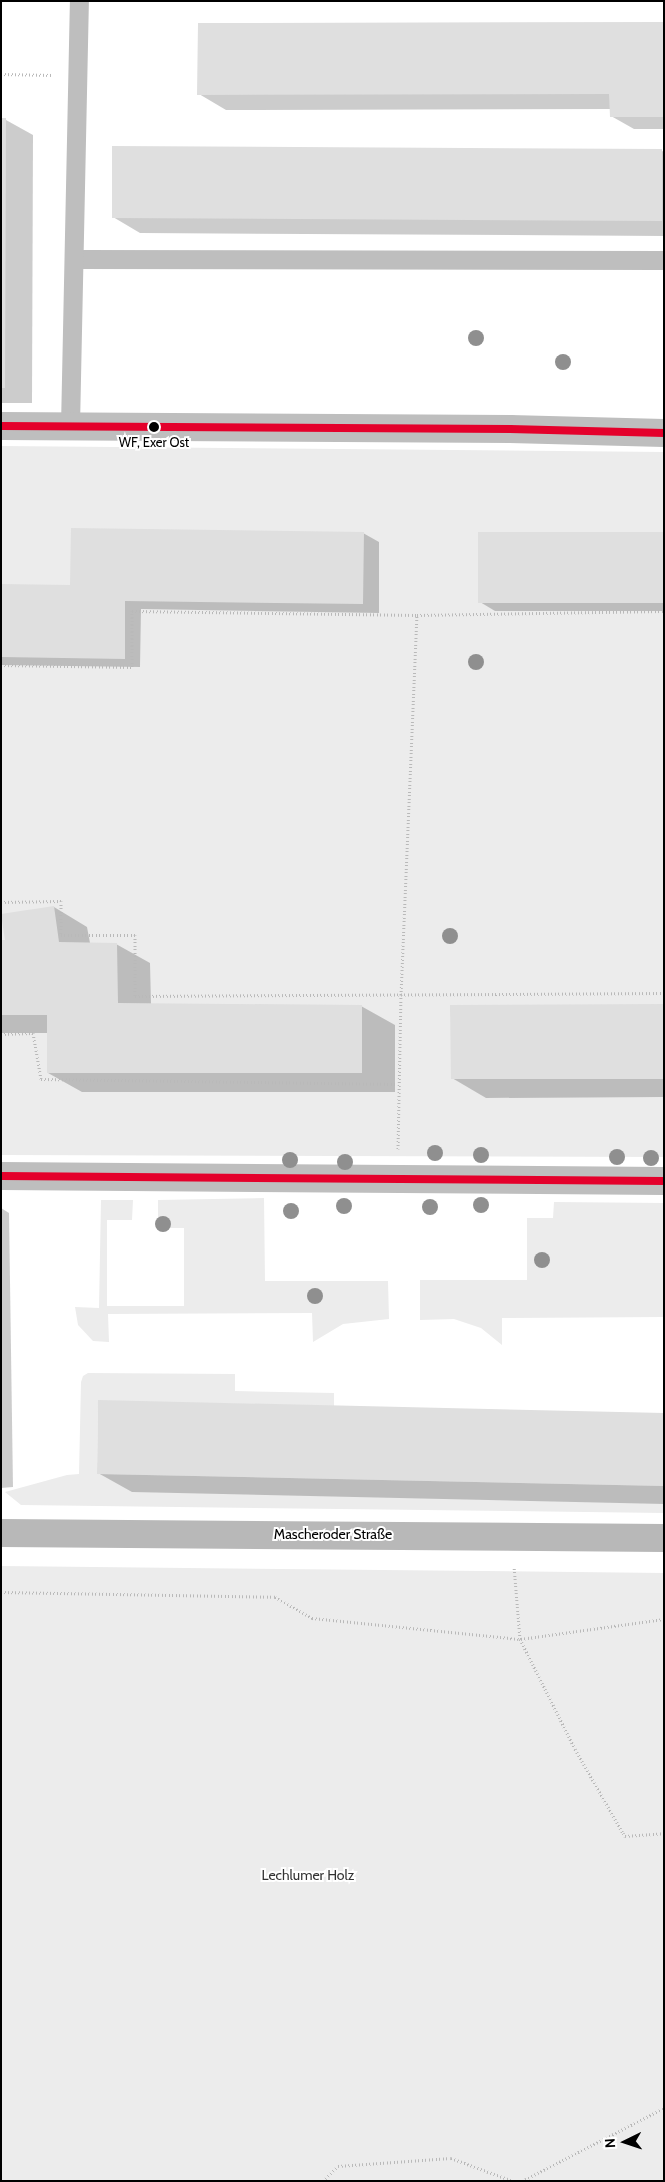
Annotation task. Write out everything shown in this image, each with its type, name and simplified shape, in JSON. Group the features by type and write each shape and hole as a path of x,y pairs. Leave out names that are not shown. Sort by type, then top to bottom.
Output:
{"main road":[{"name":"Mascheroder Straße","path":"1,1533 513,1535 664,1538"}],"street":[{"path":"1,426 510,429 664,433"},
{"path":"1,1176 664,1181"}],"lane":[{"path":"70,426 80,1"},
{"path":"75,259 664,260"}],"path":[{"path":"1,74 79,76"},
{"path":"1,665 132,667 132,612 417,615 664,611"},
{"path":"398,1180 398,1084 417,615"},
{"path":"1,902 61,901 61,935 135,935 135,996 664,993"},
{"path":"1,1034 34,1033 41,1079 398,1084"},
{"path":"513,1535 520,1639 575,1749 625,1836 664,1833"},
{"path":"1,1592 275,1597 312,1618 520,1639 664,1619"},
{"path":"522,2181 664,2108"},
{"path":"323,2181 338,2166 451,2158 513,2181"}],"green space":[{"path":"1,446 664,452 664,1157 1,1155"},
{"path":"264,1198 265,1281 388,1281 389,1319 343,1324 313,1342 312,1313 108,1314 109,1342 93,1341 78,1325 75,1307 99,1308 101,1200 133,1200 132,1220 107,1220 107,1306 184,1306 184,1228 158,1228 158,1200"},
{"path":"554,1202 664,1203 664,1317 502,1318 502,1345 481,1328 454,1319 420,1320 420,1280 527,1280 527,1218 553,1218"},
{"path":"88,1373 235,1374 235,1391 334,1393 334,1406 98,1401 97,1474 664,1486 664,1513 21,1505 5,1492 67,1475 79,1474 81,1382 83,1376"},
{"name":"Lechlumer Holz","path":"1,1566 664,1573 664,2181 1,2181"}],"building":[{"path":"664,22 664,117 610,117 609,94 197,95 198,23"},
{"path":"1,118 6,118 5,388 1,388"},
{"path":"112,146 662,149 662,221 112,218"},
{"path":"71,528 364,532 363,604 125,601 125,659 1,657 1,584 70,585"},
{"path":"478,532 664,532 664,603 478,603"},
{"path":"54,906 59,942 117,943 118,1003 362,1005 362,1073 47,1073 47,1015 1,1015 1,940 5,940 1,914"},
{"path":"664,1004 664,1079 451,1079 450,1005"},
{"path":"98,1400 664,1413 664,1486 97,1474"}],"transit line":[{"path":"1,426 510,429 664,433"},
{"path":"1,1176 664,1181"}],"place":[{"name":"WF, Exer Ost","path":"154,427"}]}
